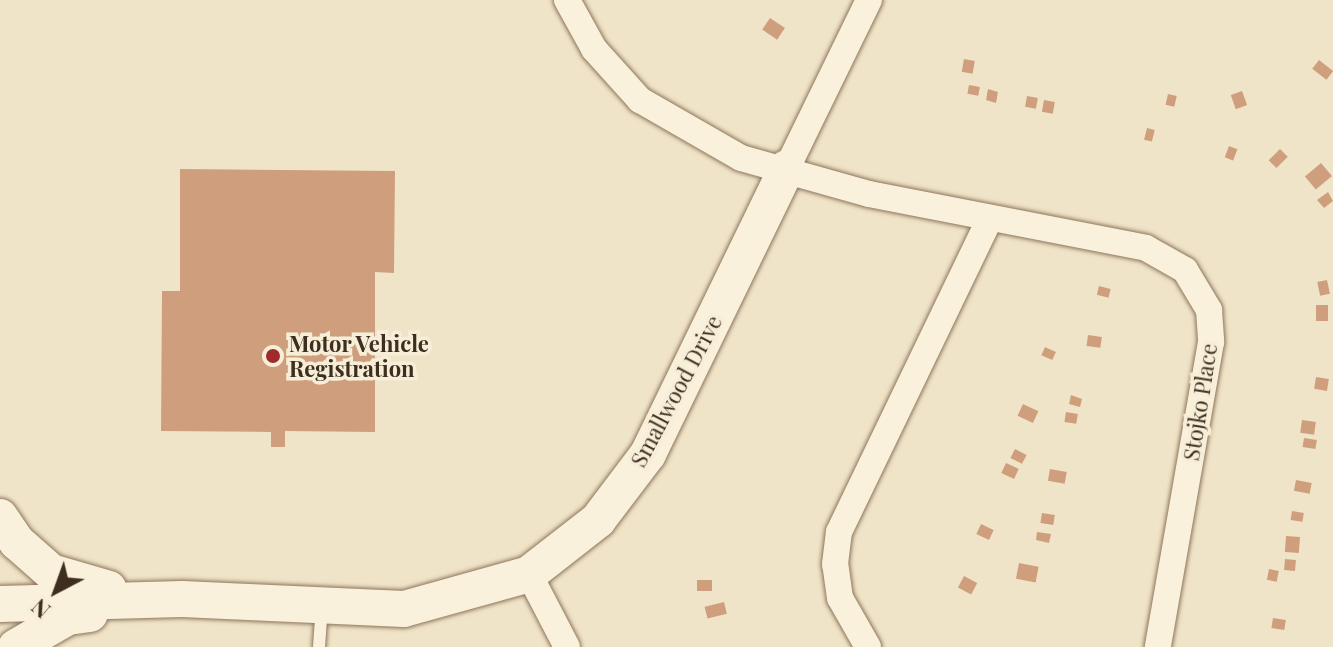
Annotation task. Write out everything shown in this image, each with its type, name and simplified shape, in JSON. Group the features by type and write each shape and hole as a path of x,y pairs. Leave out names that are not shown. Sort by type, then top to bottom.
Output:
{"street":[{"name":"Stojko Place","path":"567,0 594,49 640,100 741,158 787,168 869,194 1160,252 1185,270 1203,294 1211,342 1158,647"},
{"name":"Smallwood Drive","path":"0,604 182,599 404,609 529,574 598,520 648,454 869,0"},
{"path":"868,647 840,598 835,564 839,532 990,218"},
{"path":"0,517 17,542 51,572 86,586 182,599"},
{"path":"529,574 567,647"},
{"path":"16,647 68,617 182,599"}],"lane":[{"path":"319,647 323,605"}],"building":[{"path":"770,18 785,28 777,40 762,30"},
{"path":"964,59 975,61 973,74 962,72"},
{"path":"1319,60 1333,71 1326,80 1312,69"},
{"path":"969,85 980,87 978,96 967,94"},
{"path":"988,89 998,92 996,103 986,100"},
{"path":"1242,91 1247,105 1236,109 1231,95"},
{"path":"1168,94 1177,96 1174,107 1166,105"},
{"path":"1027,96 1038,98 1036,109 1025,107"},
{"path":"1044,100 1055,102 1053,114 1042,112"},
{"path":"1147,128 1155,130 1152,142 1144,140"},
{"path":"1229,146 1237,149 1233,160 1225,157"},
{"path":"1280,149 1288,157 1276,168 1269,160"},
{"path":"1321,163 1332,176 1316,190 1305,176"},
{"path":"180,169 395,171 394,273 375,272 375,432 285,431 285,447 271,447 271,432 161,431 162,291 180,291"},
{"path":"1328,192 1333,201 1324,208 1317,200"},
{"path":"1327,280 1330,294 1320,296 1317,282"},
{"path":"1099,286 1111,289 1108,298 1097,295"},
{"path":"1316,305 1328,305 1328,321 1316,321"},
{"path":"1088,335 1102,337 1100,348 1086,346"},
{"path":"1045,347 1056,352 1052,360 1041,355"},
{"path":"1316,377 1329,379 1327,391 1314,389"},
{"path":"1071,395 1082,399 1080,407 1069,404"},
{"path":"1023,404 1038,411 1033,423 1018,416"},
{"path":"1066,412 1078,414 1076,424 1064,422"},
{"path":"1302,420 1316,422 1314,435 1300,433"},
{"path":"1304,438 1317,440 1315,449 1303,447"},
{"path":"1015,449 1027,455 1022,464 1010,458"},
{"path":"1006,463 1019,469 1014,479 1001,473"},
{"path":"1050,469 1067,472 1065,484 1048,481"},
{"path":"1296,480 1312,483 1310,494 1294,491"},
{"path":"1292,511 1304,513 1302,522 1291,520"},
{"path":"1042,513 1055,515 1053,525 1040,523"},
{"path":"981,524 994,530 989,540 976,534"},
{"path":"1037,532 1051,534 1049,543 1036,540"},
{"path":"1286,536 1300,537 1299,553 1285,552"},
{"path":"1285,559 1296,560 1295,571 1284,570"},
{"path":"1019,563 1039,567 1036,583 1016,579"},
{"path":"1269,569 1279,571 1277,582 1267,580"},
{"path":"964,576 977,583 971,595 958,587"},
{"path":"697,580 712,580 712,591 697,591"},
{"path":"724,602 727,614 707,618 705,607"},
{"path":"1273,618 1286,620 1284,630 1271,628"}],"place":[{"name":"Motor Vehicle Registration","path":"273,356"}]}
